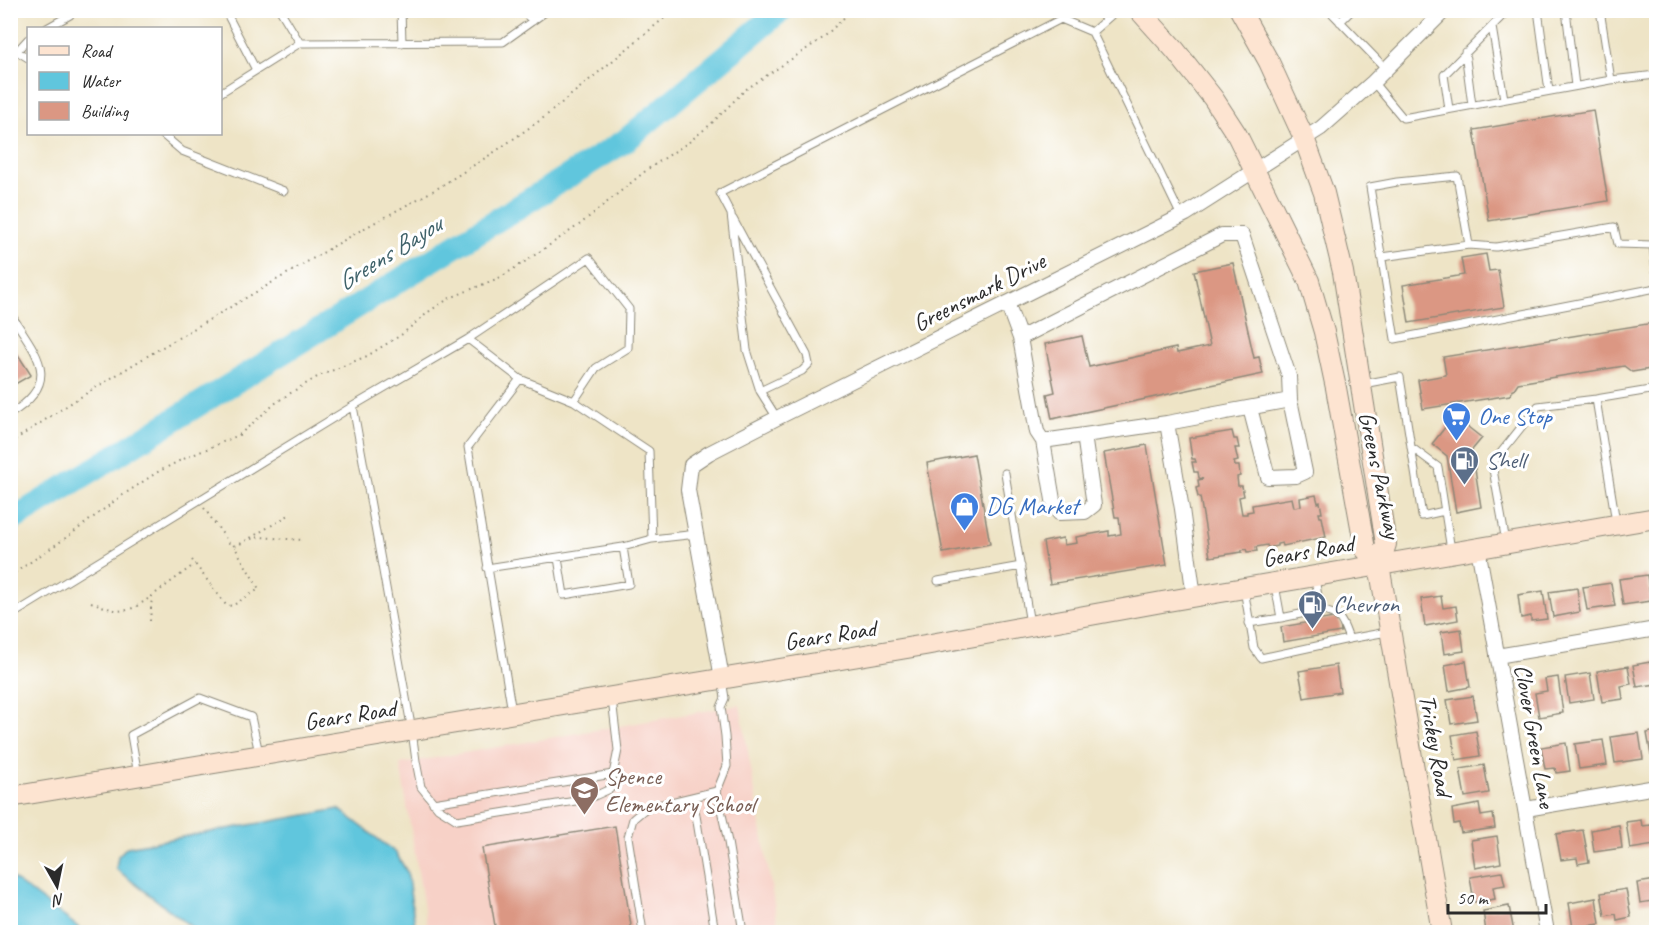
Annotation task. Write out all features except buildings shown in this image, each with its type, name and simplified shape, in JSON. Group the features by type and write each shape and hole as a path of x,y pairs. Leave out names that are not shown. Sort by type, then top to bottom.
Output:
{"main road":[{"name":"Greens Parkway","path":"1139,10 1175,50 1213,98 1237,135 1309,281 1324,332 1336,388 1365,549 1379,566"},
{"name":"Greens Parkway","path":"1240,10 1269,62 1304,138 1324,193 1343,272 1386,544 1379,566"},
{"path":"1336,388 1360,384"},
{"name":"Gears Road","path":"10,797 412,731 1656,518"},
{"name":"Trickey Road","path":"1379,566 1442,933"}],"street":[{"name":"Greensmark Drive","path":"722,678 688,490 691,465 709,453 777,418 1181,216 1321,128 1373,82 1445,10"},
{"path":"1020,338 1222,235 1242,235 1289,376 1290,400 1305,472 1296,476 1268,477 1250,408"},
{"path":"1007,303 1020,338 1037,432 1043,441 1053,500 1059,513 1085,512 1094,505 1084,435"},
{"path":"1043,441 1167,423 1290,400"},
{"path":"1167,423 1194,597"},
{"name":"Clover Green Lane","path":"1478,548 1547,933"},
{"path":"1497,656 1656,629"},
{"path":"1526,809 1656,787"}],"lane":[{"path":"225,10 256,70"},
{"path":"280,10 300,44"},
{"path":"401,10 402,43"},
{"path":"521,10 533,21"},
{"path":"222,92 300,44 503,42 548,10"},
{"path":"1092,32 1117,10"},
{"path":"1329,10 1386,69"},
{"path":"1340,22 1352,10"},
{"path":"1449,109 1444,75 1508,10"},
{"path":"1538,10 1549,91"},
{"path":"1566,10 1575,86"},
{"path":"1600,10 1611,80"},
{"path":"48,27 70,15"},
{"path":"760,391 802,370 809,364 807,355 720,193 1061,19 1092,32 1181,216"},
{"path":"1492,27 1504,99"},
{"path":"27,40 14,49 27,57"},
{"path":"1465,52 1472,105"},
{"path":"1373,82 1403,118 1575,86 1656,75"},
{"path":"167,135 182,151 284,191"},
{"path":"1469,245 1457,176 1370,187 1395,339 1656,288"},
{"path":"731,214 747,350 760,391 777,418"},
{"path":"1382,257 1469,245 1496,246 1614,227 1618,244 1655,244 1656,271"},
{"path":"10,616 353,406 468,339 589,258 630,309 628,348 596,368 574,401"},
{"path":"10,313 42,367 36,395 26,405 10,414"},
{"path":"468,339 520,379 574,401 649,451 652,539"},
{"path":"1360,384 1400,377 1422,516 1444,511"},
{"path":"512,714 468,447 520,379"},
{"path":"1507,543 1492,464 1538,406 1656,389"},
{"path":"1596,399 1617,525"},
{"path":"353,406 416,761 422,788 438,808 457,820 588,800 610,789 618,750 612,697"},
{"path":"1411,447 1438,467 1451,552"},
{"path":"1005,473 1031,626"},
{"path":"487,568 623,547 652,539 697,534"},
{"path":"558,558 564,595 629,584 623,547"},
{"path":"938,581 1021,566"},
{"path":"1314,576 1320,610"},
{"path":"1274,583 1281,618"},
{"path":"1244,588 1254,648 1261,658 1390,631"},
{"path":"1249,623 1320,610 1334,613 1341,618 1349,639"},
{"path":"722,678 725,698 721,707 727,766 717,791 743,933"},
{"path":"138,776 131,735 200,698 251,717 260,756"},
{"path":"434,803 613,774"},
{"path":"643,933 628,837 633,819 646,808 717,791"},
{"path":"693,797 715,933"}],"path":[{"path":"10,443 144,358 363,229 438,188 493,153 559,106 674,10"},
{"path":"10,576 70,535 120,496 156,473 239,435 278,401 297,388 367,356 401,335 431,310 450,298 501,276 526,261 579,225 648,169 689,142 745,90 823,38 852,10"},
{"path":"192,560 226,605 231,606 259,589 235,547 229,543 199,501"},
{"path":"235,547 289,515"},
{"path":"248,540 259,537 302,540"},
{"path":"91,602 119,612 139,605 195,564"},
{"path":"150,621 152,596"}],"shaded area":[{"name":"Spence Elementary School","path":"740,705 779,932 428,932 400,764"}],"water":[{"path":"339,809 396,853 407,872 416,932 198,932 116,869 118,856 127,847"},
{"path":"11,877 82,930 83,932 11,932"}],"waterway":[{"name":"Greens Bayou","path":"10,521 625,141 781,10"}],"place":[{"name":"One Stop","path":"1457,442"},
{"name":"Shell","path":"1465,486"},
{"name":"DG Market","path":"965,532"},
{"name":"Chevron","path":"1312,630"},
{"name":"Spence Elementary School","path":"584,816"}]}
